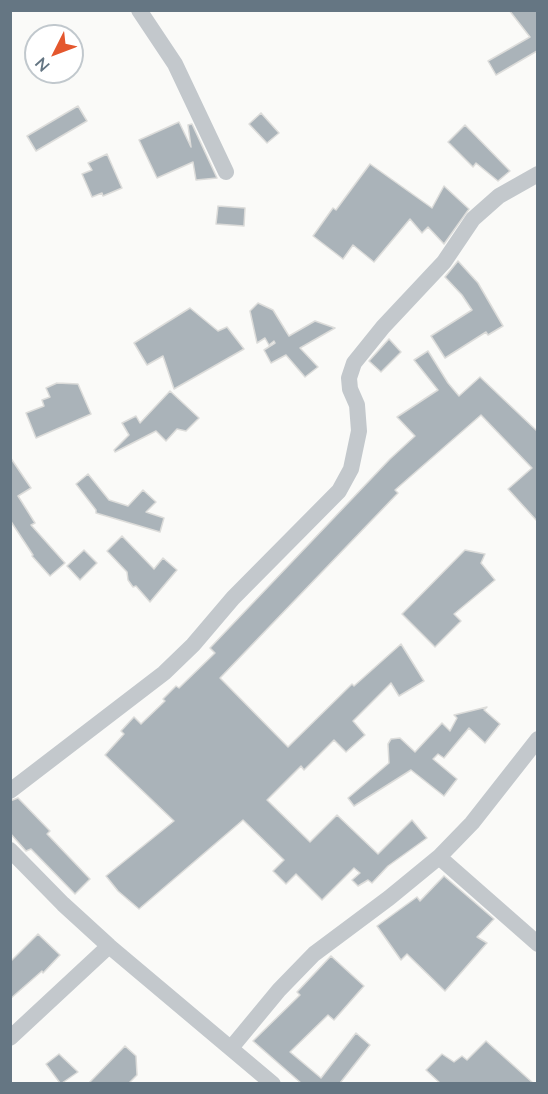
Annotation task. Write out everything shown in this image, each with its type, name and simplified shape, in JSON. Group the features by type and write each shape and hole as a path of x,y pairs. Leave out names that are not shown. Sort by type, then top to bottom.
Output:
{"street":[{"path":"139,10 175,64 226,172"},
{"path":"10,791 164,673 193,645 233,598 339,491 351,469 359,431 357,405 350,389 354,363 383,327 444,262 473,219 499,196 537,174"},
{"path":"231,1048 279,990 314,954 439,857 472,824 537,738"},
{"path":"10,850 63,904 109,946 273,1083"},
{"path":"439,857 537,944"},
{"path":"10,1038 109,946"}],"building":[{"path":"509,10 537,10 537,51 496,75 488,61 530,37"},
{"path":"78,106 87,121 36,151 27,136"},
{"path":"261,113 279,133 267,143 249,124"},
{"path":"179,122 191,147 188,125 192,124 217,178 196,180 193,162 157,178 139,140"},
{"path":"465,125 510,171 498,181 476,163 473,167 448,142"},
{"path":"107,154 122,188 103,196 102,193 92,197 82,174 92,170 88,163"},
{"path":"370,164 432,208 444,186 469,209 444,244 428,227 422,233 410,219 374,262 353,245 343,259 313,236 333,208 336,210"},
{"path":"218,206 245,208 244,226 216,224"},
{"path":"458,261 478,283 503,326 488,335 486,332 445,358 431,336 472,310 445,277"},
{"path":"258,303 273,310 289,336 315,321 335,328 300,348 318,367 305,377 286,355 271,363 264,350 275,343 274,341 269,345 265,338 257,343 250,311"},
{"path":"190,308 218,331 227,327 244,349 174,389 163,356 147,365 134,343"},
{"path":"389,339 401,352 381,372 369,361"},
{"path":"428,351 459,396 480,377 537,431 537,521 508,489 532,468 481,415 395,490 398,493 220,678 288,747 352,684 354,686 401,644 424,681 399,696 391,683 353,721 365,735 346,752 334,740 304,770 301,766 267,800 310,842 337,815 378,854 412,820 427,838 388,866 372,883 368,880 358,886 352,880 360,873 354,868 322,900 296,874 286,884 273,871 284,860 243,820 139,909 118,891 106,876 174,821 105,755 124,734 121,731 134,717 141,724 165,701 163,699 176,686 179,688 215,653 210,648 390,459 415,436 397,417 438,390 414,360"},
{"path":"57,383 78,384 91,414 36,438 26,413 44,406 42,400 50,397 46,388"},
{"path":"170,391 199,418 186,431 177,429 166,441 156,431 115,452 114,450 129,435 122,423 136,416 140,423"},
{"path":"10,457 31,488 18,496 35,523 31,525 65,563 50,576 32,556 10,520"},
{"path":"88,474 109,500 128,506 143,490 156,502 146,512 164,518 160,532 96,513 76,484"},
{"path":"122,536 154,569 163,558 177,570 150,602 136,586 133,587 128,580 127,572 107,551"},
{"path":"84,550 97,563 80,580 67,566"},
{"path":"465,550 485,554 481,563 495,580 454,614 461,621 435,647 402,614"},
{"path":"487,707 484,710 500,724 485,743 469,728 444,758 438,754 433,759 457,779 444,796 411,770 354,806 348,798 389,763 388,744 391,739 400,738 415,752 442,723 450,731 457,718 454,715"},
{"path":"18,798 50,831 47,834 90,879 75,894 31,849 26,851 10,833 10,801"},
{"path":"444,876 494,919 477,937 487,943 445,991 407,954 401,960 377,926 417,897 420,901"},
{"path":"38,934 60,955 43,973 42,971 10,999 10,962"},
{"path":"331,956 364,986 334,1020 328,1015 290,1052 321,1078 356,1033 370,1045 340,1083 301,1083 253,1041 300,995 297,992"},
{"path":"486,1041 533,1083 440,1083 426,1070 442,1054 454,1062 462,1056 467,1060"},
{"path":"125,1046 136,1056 137,1075 129,1083 89,1083"},
{"path":"59,1054 78,1072 62,1083 46,1064"}]}
